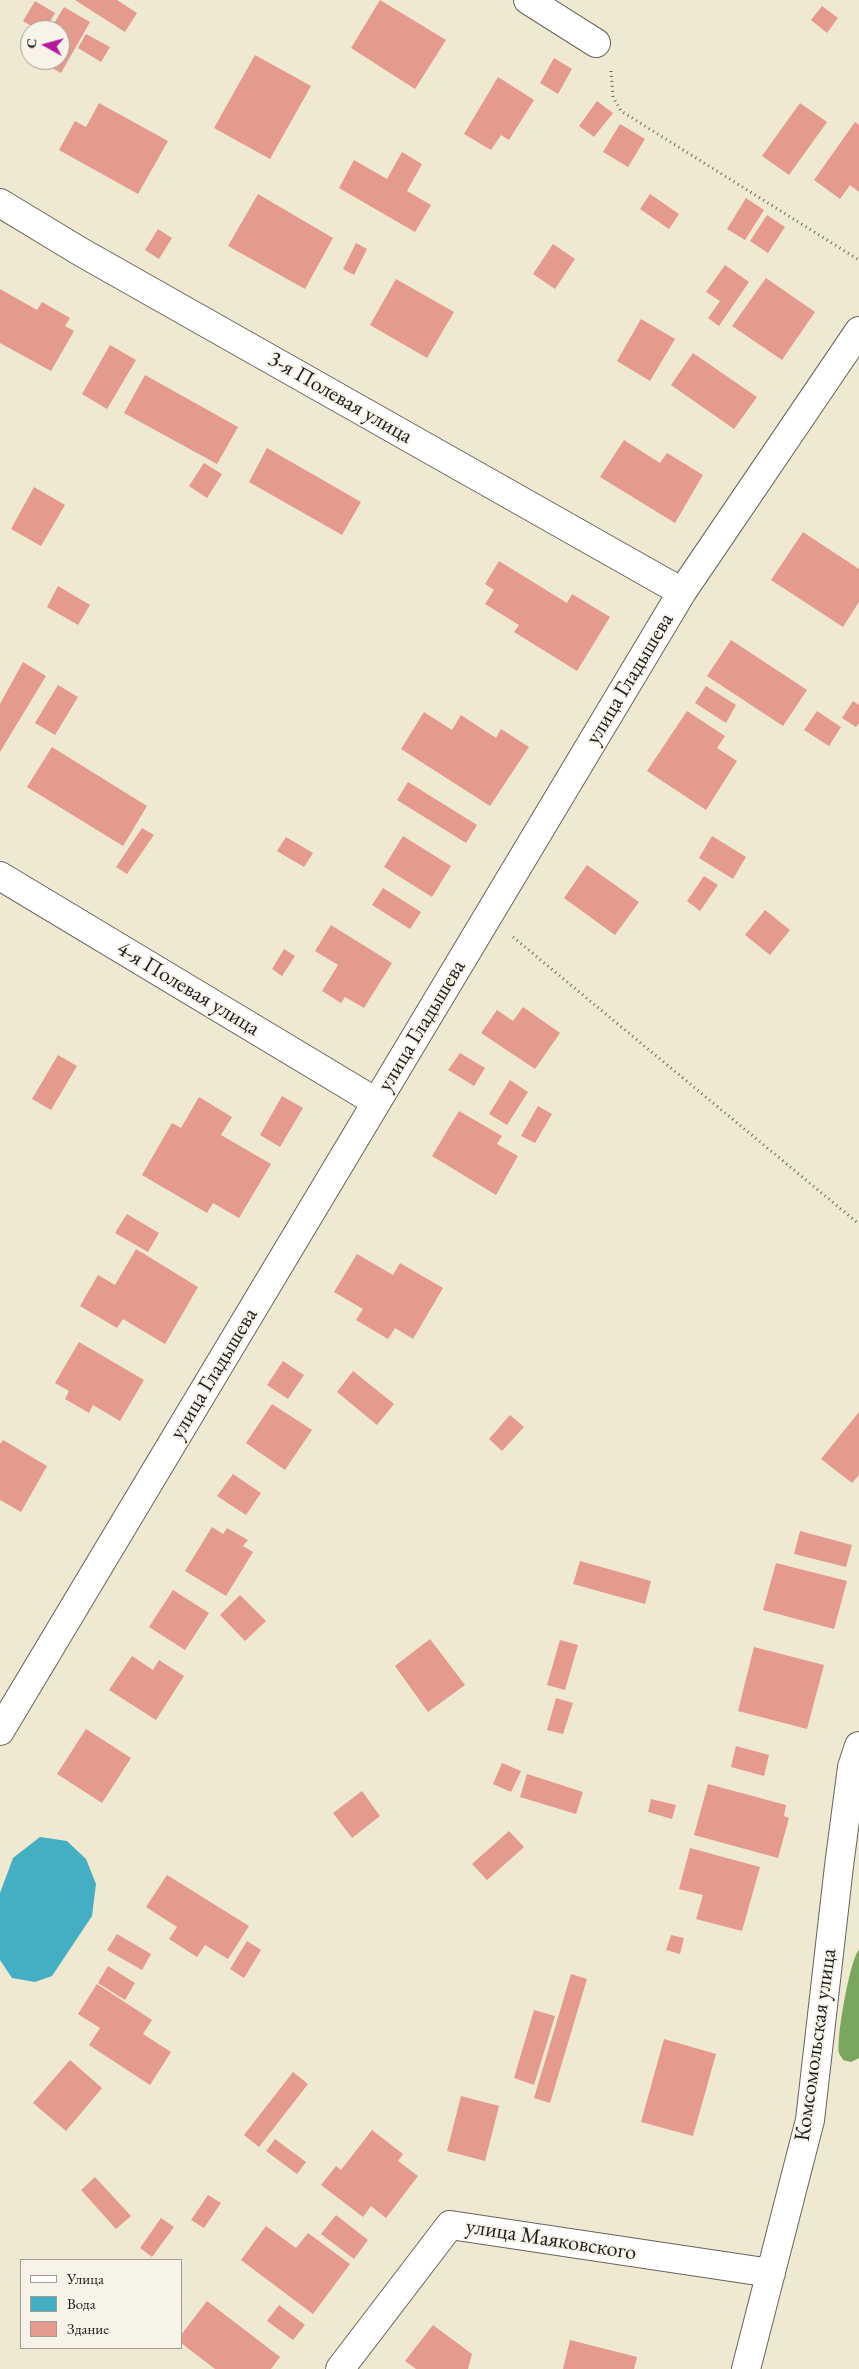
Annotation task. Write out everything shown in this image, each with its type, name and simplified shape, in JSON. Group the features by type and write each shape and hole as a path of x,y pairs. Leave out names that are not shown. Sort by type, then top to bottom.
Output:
{"street":[{"path":"528,0 596,43"},
{"name":"3-я Полевая улица","path":"0,203 81,252 682,592"},
{"name":"улица Гладышева","path":"0,1731 682,592 859,331"},
{"name":"4-я Полевая улица","path":"0,876 376,1102"},
{"name":"Комсомольская улица","path":"746,2369 810,2120 849,1873 852,1767 859,1746"},
{"name":"улица Маяковского","path":"340,2369 450,2225 771,2273"}],"path":[{"path":"596,43 607,55 610,64 613,98 621,111 859,260"},
{"path":"487,916 859,1224"}],"green space":[{"path":"859,1950 859,2058 851,2062 843,2060 839,2053 839,2045 848,1983 855,1956"}],"water":[{"path":"40,1837 67,1841 86,1859 96,1884 92,1916 52,1976 35,1982 12,1978 0,1960 0,1893 13,1858"}],"building":[{"path":"75,0 117,0 137,13 125,32"},
{"path":"380,0 446,40 415,89 351,48"},
{"path":"35,1 55,13 51,20 24,20"},
{"path":"822,6 838,18 827,33 811,20"},
{"path":"64,7 90,22 70,57 70,20 56,20"},
{"path":"86,34 110,47 101,62 78,48"},
{"path":"255,55 311,86 270,159 214,128"},
{"path":"554,58 572,69 558,94 540,83"},
{"path":"498,77 534,100 509,140 501,135 491,150 464,134"},
{"path":"597,101 613,113 594,137 579,126"},
{"path":"99,103 168,141 138,194 59,150 75,121 86,127"},
{"path":"800,103 827,122 789,175 762,156"},
{"path":"855,122 859,125 859,192 850,185 840,199 814,180"},
{"path":"620,124 645,139 628,167 603,152"},
{"path":"402,152 422,164 407,191 431,205 415,232 339,188 354,160 387,179"},
{"path":"258,194 333,238 305,289 228,246"},
{"path":"650,194 679,214 669,229 640,209"},
{"path":"746,198 764,210 745,240 727,229"},
{"path":"767,215 785,227 768,253 750,241"},
{"path":"158,229 172,238 159,259 145,250"},
{"path":"356,243 367,249 354,275 343,269"},
{"path":"553,244 575,259 555,289 533,274"},
{"path":"725,265 749,282 719,326 708,318 720,301 706,292"},
{"path":"766,278 815,312 782,360 732,326"},
{"path":"396,279 454,312 427,358 370,325"},
{"path":"0,289 37,310 42,302 70,318 65,326 74,331 51,371 0,343"},
{"path":"641,319 675,339 650,381 617,361"},
{"path":"110,345 136,360 107,409 82,394"},
{"path":"693,353 757,397 734,429 671,385"},
{"path":"145,375 238,427 217,464 124,413"},
{"path":"624,440 660,463 667,453 703,475 675,523 600,477"},
{"path":"267,448 361,502 342,535 249,482"},
{"path":"204,463 222,474 207,498 189,486"},
{"path":"34,487 65,505 41,546 11,529"},
{"path":"803,532 859,569 859,602 843,627 771,580"},
{"path":"499,561 567,603 572,594 610,617 577,671 514,632 519,625 485,604 494,590 485,584"},
{"path":"58,586 90,605 78,625 47,607"},
{"path":"731,640 807,690 783,726 707,676"},
{"path":"23,662 46,676 0,752 0,704"},
{"path":"58,685 78,697 55,735 35,723"},
{"path":"706,686 736,705 726,723 695,703"},
{"path":"853,701 859,705 859,723 856,727 842,718"},
{"path":"687,711 725,736 717,748 737,761 706,810 647,771"},
{"path":"817,711 841,727 829,746 804,730"},
{"path":"424,712 452,730 461,715 496,738 501,729 529,747 490,806 401,749"},
{"path":"52,747 147,806 123,846 27,787"},
{"path":"408,782 477,825 466,843 397,800"},
{"path":"142,828 154,835 127,874 116,867"},
{"path":"403,836 451,866 432,897 384,867"},
{"path":"712,836 746,857 733,879 699,858"},
{"path":"286,837 313,853 304,867 277,851"},
{"path":"587,865 639,902 615,935 564,898"},
{"path":"704,876 718,885 700,911 687,901"},
{"path":"383,888 421,912 410,929 372,905"},
{"path":"765,910 790,930 770,955 745,935"},
{"path":"331,925 392,963 364,1008 345,997 341,1003 322,991 338,965 315,951"},
{"path":"284,949 295,956 282,976 272,969"},
{"path":"523,1007 560,1033 535,1069 481,1033 497,1010 513,1021"},
{"path":"460,1053 485,1068 474,1086 448,1070"},
{"path":"58,1055 77,1066 51,1110 32,1099"},
{"path":"510,1080 528,1092 507,1125 489,1114"},
{"path":"282,1096 303,1108 280,1147 260,1135"},
{"path":"199,1097 232,1117 221,1135 271,1164 239,1218 213,1203 207,1213 142,1175 172,1123 181,1128"},
{"path":"538,1106 552,1114 535,1143 521,1136"},
{"path":"459,1111 502,1136 497,1144 518,1156 496,1195 432,1156"},
{"path":"127,1214 159,1233 148,1252 115,1233"},
{"path":"136,1249 198,1287 165,1344 123,1319 117,1328 80,1306 98,1275 115,1285"},
{"path":"357,1254 393,1275 400,1263 443,1288 413,1339 395,1328 388,1339 356,1320 363,1309 334,1292"},
{"path":"79,1342 144,1380 120,1421 93,1405 89,1413 65,1399 69,1391 55,1383"},
{"path":"283,1361 304,1375 288,1399 267,1385"},
{"path":"353,1371 394,1404 377,1425 337,1392"},
{"path":"272,1404 312,1430 285,1470 246,1443"},
{"path":"859,1412 859,1475 852,1483 821,1459"},
{"path":"510,1415 524,1427 502,1451 489,1439"},
{"path":"3,1440 47,1466 21,1512 0,1500 0,1444"},
{"path":"233,1474 261,1493 246,1515 217,1496"},
{"path":"212,1527 223,1534 227,1528 248,1540 243,1546 253,1552 226,1596 185,1571"},
{"path":"800,1531 852,1545 846,1567 794,1554"},
{"path":"580,1561 651,1581 645,1604 573,1584"},
{"path":"776,1563 847,1581 834,1629 763,1610"},
{"path":"173,1590 209,1613 185,1650 149,1627"},
{"path":"240,1595 266,1621 245,1641 220,1615"},
{"path":"430,1639 465,1685 428,1712 395,1666"},
{"path":"560,1640 578,1645 565,1690 547,1685"},
{"path":"754,1647 824,1665 807,1729 738,1711"},
{"path":"132,1656 153,1670 159,1660 184,1676 156,1720 109,1690"},
{"path":"556,1698 573,1703 563,1734 547,1730"},
{"path":"86,1729 131,1758 102,1803 57,1774"},
{"path":"736,1746 769,1755 764,1776 731,1767"},
{"path":"502,1763 521,1771 511,1792 493,1784"},
{"path":"527,1774 583,1792 576,1814 520,1797"},
{"path":"708,1784 786,1805 784,1816 789,1818 778,1858 694,1835"},
{"path":"362,1791 380,1816 352,1838 333,1813"},
{"path":"651,1799 676,1805 672,1819 648,1812"},
{"path":"509,1831 524,1847 487,1880 472,1864"},
{"path":"690,1848 760,1867 742,1931 696,1919 703,1895 679,1889"},
{"path":"167,1875 249,1926 228,1959 205,1945 197,1957 169,1939 177,1927 146,1907"},
{"path":"117,1934 151,1954 142,1970 107,1950"},
{"path":"671,1935 684,1938 680,1954 666,1950"},
{"path":"247,1941 261,1950 244,1978 230,1969"},
{"path":"108,1966 135,1983 125,2000 98,1983"},
{"path":"571,1974 587,1979 550,2103 534,2098"},
{"path":"97,1984 152,2020 143,2034 171,2052 150,2085 89,2045 100,2028 78,2014"},
{"path":"534,2010 555,2016 534,2085 514,2078"},
{"path":"664,2039 716,2054 693,2136 641,2122"},
{"path":"70,2060 102,2088 66,2131 33,2103"},
{"path":"293,2072 308,2084 259,2147 244,2135"},
{"path":"461,2096 499,2106 485,2161 447,2151"},
{"path":"372,2130 403,2154 398,2161 418,2176 386,2218 371,2206 363,2217 321,2185 336,2166 341,2170"},
{"path":"275,2139 306,2162 297,2174 266,2151"},
{"path":"95,2177 131,2216 116,2229 81,2190"},
{"path":"208,2195 221,2203 204,2228 191,2220"},
{"path":"336,2215 368,2240 354,2259 321,2234"},
{"path":"161,2218 174,2227 152,2257 140,2248"},
{"path":"266,2226 296,2248 308,2233 350,2264 313,2314 241,2260"},
{"path":"207,2301 280,2357 271,2369 215,2369 182,2344 182,2334"},
{"path":"279,2305 305,2325 293,2340 267,2321"},
{"path":"433,2325 472,2354 468,2369 416,2369 405,2361"},
{"path":"570,2340 637,2357 634,2369 563,2369"}]}
